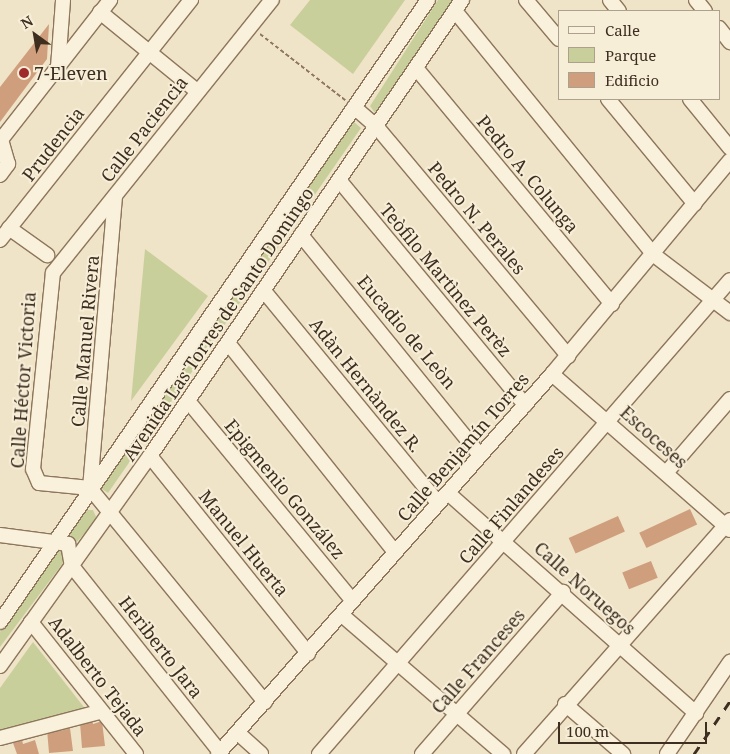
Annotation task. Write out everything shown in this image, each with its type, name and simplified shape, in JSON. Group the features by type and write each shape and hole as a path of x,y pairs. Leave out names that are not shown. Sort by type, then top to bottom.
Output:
{"street":[{"path":"58,67 63,0"},
{"path":"0,175 8,164 1,141 110,0"},
{"name":"Prudencia","path":"0,240 191,0"},
{"name":"Calle Paciencia","path":"49,282 197,91 272,0"},
{"name":"Avenida Las Torres de Santo Domingo","path":"0,622 52,542 428,0"},
{"path":"526,0 558,38"},
{"path":"610,0 618,10"},
{"path":"696,0 704,10"},
{"path":"458,5 654,255 730,313"},
{"name":"Avenida Las Torres de Santo Domingo","path":"0,666 228,344 458,5"},
{"path":"100,12 197,91"},
{"path":"720,29 730,42"},
{"name":"Pedro A. Colunga","path":"416,68 612,304"},
{"path":"609,100 694,204"},
{"path":"691,100 730,148"},
{"name":"Pedro N. Perales","path":"354,107 376,126 568,356"},
{"name":"Calle Benjamín Torres","path":"219,753 238,734 568,356 654,255 730,160"},
{"name":"Teòfilo Martìnez Perèz","path":"339,180 525,405"},
{"name":"Calle Manuel Rivera","path":"90,489 115,197"},
{"path":"10,228 47,255"},
{"name":"Eucadio de Leòn","path":"301,235 480,455"},
{"name":"Calle Finlandeses","path":"319,754 610,422 730,280"},
{"name":"Calle Héctor Victoria","path":"49,282 34,478 42,484 90,489"},
{"name":"Adàn Hernàndez R.","path":"264,291 443,498"},
{"path":"228,344 395,552"},
{"name":"Escoceses","path":"552,374 728,525"},
{"path":"666,473 730,399"},
{"name":"Epigmenio González","path":"188,401 354,601"},
{"name":"Manuel Huerta","path":"150,456 308,653"},
{"path":"90,489 111,511 265,702"},
{"name":"Calle Noruegos","path":"443,498 505,541 696,713"},
{"path":"524,754 618,643 728,525"},
{"path":"0,535 68,544 72,566"},
{"name":"Heriberto Jara","path":"72,566 219,753"},
{"name":"Calle Franceses","path":"422,754 563,592"},
{"path":"342,615 503,754"},
{"name":"Adalberto Tejada","path":"31,622 130,753"},
{"path":"667,754 730,662"},
{"path":"565,704 623,754"},
{"path":"0,738 99,712"},
{"path":"238,734 261,754"}],"path":[{"path":"250,26 354,107"}],"green space":[{"path":"310,0 405,0 353,74 290,25"},
{"path":"438,0 456,0 375,113 370,106"},
{"path":"354,122 361,128 108,493 99,487"},
{"path":"145,249 208,296 131,401"},
{"path":"87,510 93,510 97,519 76,543 66,536"},
{"path":"62,548 66,559 0,647 0,632 54,552"},
{"path":"33,642 87,711 0,734 0,688"}],"building":[{"name":"7-Eleven","path":"49,24 47,59 0,122 0,87"},
{"path":"690,509 697,524 646,548 639,533"},
{"path":"618,516 625,532 576,553 569,538"},
{"path":"651,561 658,578 629,589 622,573"},
{"path":"92,719 93,724 102,721 105,746 82,748 80,723"},
{"path":"59,726 60,731 70,728 73,751 49,753 47,730"},
{"path":"22,740 23,744 35,740 39,754 17,754 13,743"}],"railway":[{"path":"694,754 730,701"}],"place":[{"name":"7-Eleven","path":"24,73"}]}
